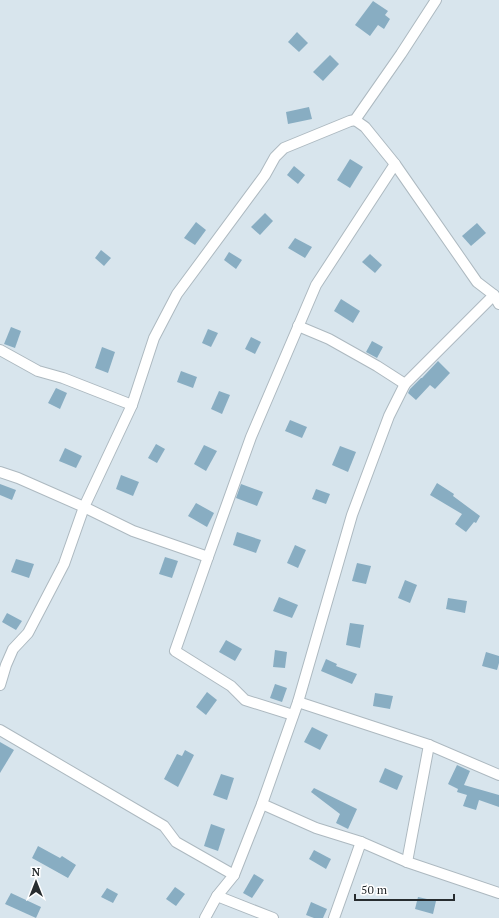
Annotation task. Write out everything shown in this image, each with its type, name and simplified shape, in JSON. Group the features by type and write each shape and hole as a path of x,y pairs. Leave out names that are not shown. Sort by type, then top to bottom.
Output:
{"street":[{"path":"0,685 3,664 13,649 28,633 64,564 84,507 132,405 154,338 177,294 265,175 275,157 284,148 355,120 401,54 436,0"},
{"path":"355,120 365,127 395,164 477,282 494,295 499,304"},
{"path":"293,715 245,700 231,686 175,651 252,437 316,285 395,164"},
{"path":"206,918 217,896 234,875 262,804 298,702 352,514 389,416 405,384 494,295"},
{"path":"298,326 329,339 377,366 405,384"},
{"path":"0,350 38,371 63,378 132,405"},
{"path":"0,472 18,478 84,507 133,531 208,557"},
{"path":"298,702 429,745 499,775"},
{"path":"0,730 164,826 176,842 234,875"},
{"path":"407,862 429,745"},
{"path":"262,804 316,828 361,842 407,862 499,893"},
{"path":"334,918 361,842"},
{"path":"217,896 273,918"}],"building":[{"path":"373,1 388,11 385,15 390,19 384,29 378,25 370,36 355,25"},
{"path":"297,32 308,43 299,52 288,42"},
{"path":"330,55 339,64 323,81 313,72"},
{"path":"309,107 312,119 288,124 286,112"},
{"path":"350,159 363,167 350,188 337,180"},
{"path":"294,166 305,175 298,184 287,175"},
{"path":"265,213 273,221 260,235 251,227"},
{"path":"196,222 206,230 195,245 184,238"},
{"path":"477,223 486,233 471,246 462,236"},
{"path":"295,238 312,247 305,258 288,248"},
{"path":"101,250 111,258 104,266 95,258"},
{"path":"229,252 242,260 236,269 224,260"},
{"path":"370,254 382,265 375,273 362,262"},
{"path":"341,299 360,311 353,323 334,311"},
{"path":"11,327 21,331 15,348 4,344"},
{"path":"208,329 218,333 211,347 202,343"},
{"path":"251,337 261,342 255,354 245,349"},
{"path":"372,341 383,347 377,358 366,352"},
{"path":"102,347 115,352 108,373 95,368"},
{"path":"438,361 450,373 435,389 430,385 416,400 408,393 410,389"},
{"path":"181,371 197,377 193,388 177,382"},
{"path":"56,388 67,393 60,409 48,403"},
{"path":"219,391 230,395 222,414 211,409"},
{"path":"290,420 307,427 302,438 285,431"},
{"path":"156,444 165,449 157,463 148,458"},
{"path":"204,445 217,451 206,471 194,464"},
{"path":"340,446 356,452 348,472 332,465"},
{"path":"65,448 82,456 76,468 59,461"},
{"path":"121,475 139,482 133,496 116,489"},
{"path":"437,483 454,494 453,496 480,516 476,523 474,522 466,532 455,524 462,514 430,495"},
{"path":"0,484 16,490 12,500 0,495"},
{"path":"241,484 263,492 257,506 236,498"},
{"path":"316,489 330,494 326,504 312,499"},
{"path":"196,503 214,513 207,527 188,516"},
{"path":"237,532 261,540 256,553 233,545"},
{"path":"295,545 306,550 298,568 287,563"},
{"path":"165,557 178,561 172,578 159,574"},
{"path":"16,559 34,564 29,578 11,572"},
{"path":"357,563 371,566 366,584 352,581"},
{"path":"405,580 417,585 410,603 398,598"},
{"path":"279,597 298,605 292,618 273,611"},
{"path":"448,598 467,601 465,613 446,609"},
{"path":"7,613 22,621 16,630 2,622"},
{"path":"350,623 364,625 360,648 346,645"},
{"path":"226,640 242,649 235,661 219,652"},
{"path":"275,650 287,652 285,668 273,667"},
{"path":"486,652 499,656 497,670 482,666"},
{"path":"326,659 337,664 336,666 357,674 352,684 321,671"},
{"path":"275,684 287,688 282,702 270,698"},
{"path":"207,692 217,700 206,715 196,707"},
{"path":"375,693 393,696 390,709 373,706"},
{"path":"312,727 328,735 320,750 304,742"},
{"path":"0,742 14,750 0,773"},
{"path":"185,750 194,755 178,787 164,779 177,754 182,756"},
{"path":"457,765 470,771 464,785 499,795 499,807 479,800 476,810 463,806 467,795 457,792 458,789 448,784"},
{"path":"385,768 403,776 397,790 379,782"},
{"path":"221,774 234,778 227,800 213,795"},
{"path":"314,788 357,809 348,829 336,823 340,814 311,792"},
{"path":"211,824 225,829 218,851 204,846"},
{"path":"38,846 60,858 62,856 76,865 68,878 32,858"},
{"path":"314,850 331,859 326,869 309,859"},
{"path":"254,874 264,880 252,898 243,893"},
{"path":"175,887 185,894 176,906 166,899"},
{"path":"107,888 118,894 113,903 101,897"},
{"path":"11,893 41,907 36,918 5,904"},
{"path":"418,897 436,901 433,914 415,909"},
{"path":"311,902 327,909 323,918 314,918 306,915"}]}
